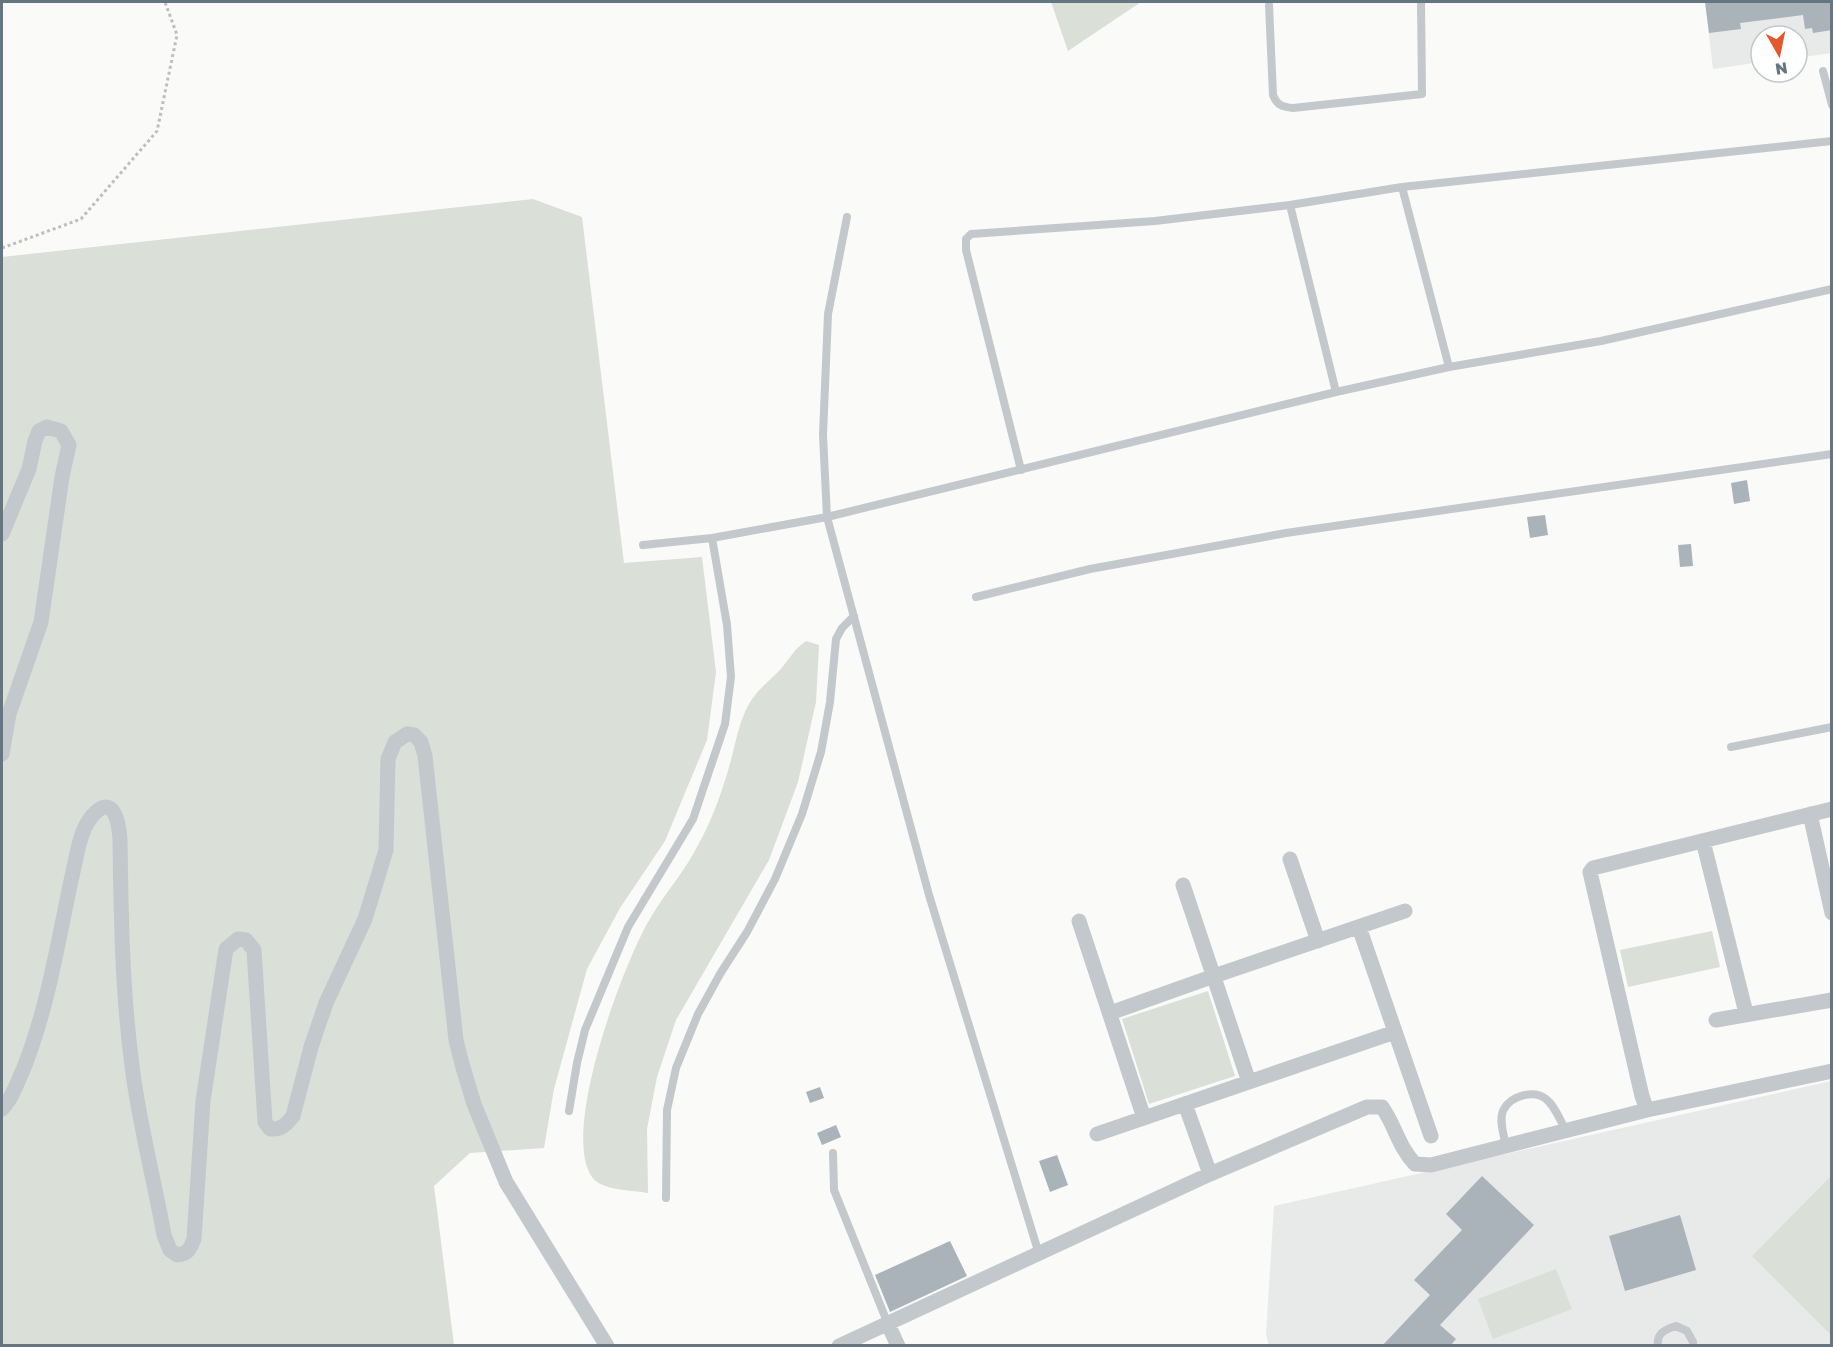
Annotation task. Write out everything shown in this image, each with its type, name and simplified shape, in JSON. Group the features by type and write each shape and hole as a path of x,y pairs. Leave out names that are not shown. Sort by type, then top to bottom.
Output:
{"street":[{"path":"2,534 29,469 34,441 39,431 47,427 61,431 69,445 62,477 56,531 41,622 9,714 2,754"},
{"path":"2,1109 16,1088 39,1028 86,823 97,811 112,810 117,816 120,831 120,918 124,1005 141,1121 164,1235 170,1250 177,1255 190,1250 194,1239 203,1101 226,949 238,939 246,940 254,950 265,1122 270,1129 277,1130 286,1125 293,1116 311,1047 326,1003 365,919 386,850 388,759 395,742 407,734 414,735 421,742 425,756 456,1040 474,1104 506,1182 607,1346"},
{"path":"1647,1110 1590,872 1596,867 1832,809"},
{"path":"1810,814 1832,913"},
{"path":"1703,841 1746,1013"},
{"path":"1290,859 1318,941"},
{"path":"1183,885 1248,1082"},
{"path":"1110,1013 1405,911"},
{"path":"1079,921 1144,1118"},
{"path":"1359,927 1431,1136"},
{"path":"1716,1020 1746,1013 1832,1000"},
{"path":"1097,1134 1395,1032"},
{"path":"839,1346 1210,1174 1367,1107 1382,1107 1391,1120 1404,1152 1415,1164 1431,1166 1647,1110 1832,1071"},
{"path":"1185,1104 1210,1174"},
{"path":"888,1324 898,1346"}],"lane":[{"path":"1269,5 1273,95 1276,102 1283,107 1293,108 1422,94 1420,2"},
{"path":"1823,71 1832,105"},
{"path":"1021,470 966,250 966,239 971,234 1155,221 1290,205 1402,187 1832,141"},
{"path":"1402,187 1449,367"},
{"path":"1290,205 1336,392"},
{"path":"847,217 828,315 823,435 827,517 929,895 1039,1254"},
{"path":"643,545 712,538 827,517 1336,392 1449,367 1601,340 1832,289"},
{"path":"976,597 1114,564 1286,533 1832,454"},
{"path":"569,1111 585,1030 628,927 693,819 725,724 731,677 727,625 712,538"},
{"path":"666,1198 667,1110 676,1068 698,1014 771,888 802,814 821,752 830,702 836,639 842,628 854,616"},
{"path":"1731,747 1832,727"},
{"path":"1506,1146 1502,1118 1504,1108 1514,1100 1526,1095 1538,1094 1546,1099 1566,1131"},
{"path":"833,1153 834,1190 888,1324"},
{"path":"1658,1346 1657,1341 1664,1330 1676,1326 1687,1331 1693,1346"}],"path":[{"path":"2,248 81,219 157,131 177,35 165,2"}],"shaded area":[{"path":"1051,2 1141,2 1068,51"},
{"path":"1705,2 1831,2 1831,53 1809,56 1809,24 1749,24 1749,64 1713,69"},
{"path":"533,199 582,217 624,563 702,557 716,672 707,740 665,841 620,908 587,969 554,1089 544,1148 470,1153 434,1186 454,1345 2,1345 2,257"},
{"path":"806,641 819,645 816,702 798,782 769,860 676,1020 657,1077 647,1129 648,1193 603,1185 592,1177 584,1155 584,1124 589,1087 612,1007 639,939 651,917 693,855 708,825 721,793 740,725 749,704 759,690"},
{"path":"1712,931 1720,967 1628,987 1620,950"},
{"path":"1208,991 1235,1076 1149,1104 1122,1019"},
{"path":"1831,1081 1831,1345 1269,1346 1266,1334 1274,1206"},
{"path":"1831,1176 1831,1335 1752,1256"},
{"path":"1556,1269 1572,1309 1493,1339 1478,1299"}],"building":[{"path":"1705,2 1832,2 1832,30 1813,33 1809,24 1804,24 1803,15 1740,23 1741,29 1709,33"},
{"path":"1747,480 1750,501 1734,504 1731,483"},
{"path":"1545,515 1548,535 1530,538 1527,517"},
{"path":"1691,544 1693,566 1680,567 1678,545"},
{"path":"820,1087 824,1098 810,1103 806,1092"},
{"path":"836,1125 841,1137 822,1145 817,1133"},
{"path":"1057,1155 1068,1185 1050,1192 1039,1161"},
{"path":"1482,1176 1534,1225 1440,1325 1456,1339 1450,1346 1382,1346 1430,1295 1414,1280 1462,1230 1446,1214"},
{"path":"1680,1215 1696,1270 1625,1291 1609,1236"},
{"path":"950,1241 967,1276 890,1312 875,1275"}]}
